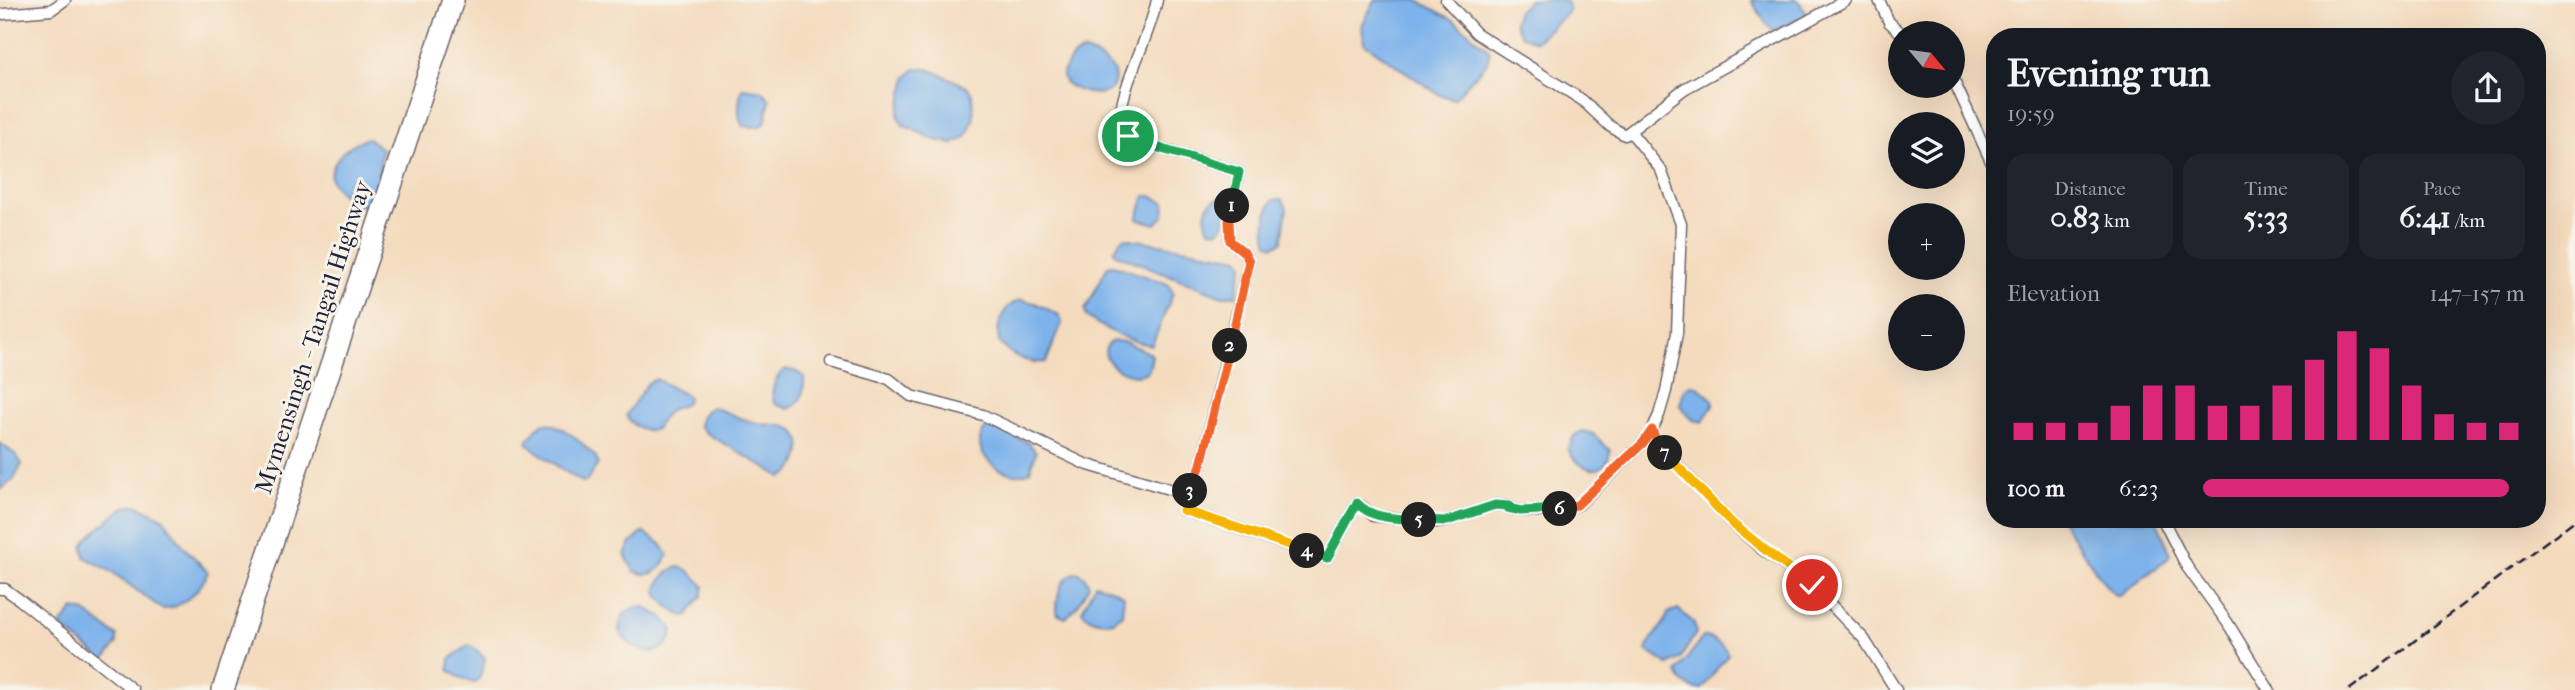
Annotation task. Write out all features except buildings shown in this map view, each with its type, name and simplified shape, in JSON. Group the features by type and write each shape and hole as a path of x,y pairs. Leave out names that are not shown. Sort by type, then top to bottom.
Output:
{"highway":[{"name":"Mymensingh - Tangail Highway","path":"223,690 453,0"}],"street":[{"path":"4,14 51,10 65,0"},
{"path":"1157,0 1147,38 1120,108 1119,125 1128,136 1239,172 1229,221 1230,241 1244,252 1249,261 1201,465 1183,510 1327,558 1357,503 1374,516 1436,522 1495,505 1510,506 1508,508 1521,511 1543,512 1577,505 1643,443 1659,415 1677,333 1681,224 1661,170 1630,131"},
{"path":"1446,0 1476,33 1582,100 1611,127 1625,135 1684,89 1846,0"},
{"path":"1879,0 1889,21"},
{"path":"1962,98 1986,150"},
{"path":"831,362 889,379 911,396 983,415 1085,464 1189,495"},
{"path":"1652,430 1659,446 1733,524 1763,550 1812,585 1864,639 1896,690"},
{"path":"2167,528 2187,567 2227,622 2269,690"},
{"path":"0,589 5,589 20,600 133,690"}],"water":[{"path":"1375,0 1417,0 1454,20 1488,49 1490,53 1486,64 1454,99 1438,94 1364,43 1362,25"},
{"path":"1529,0 1565,0 1569,8 1566,14 1536,41 1522,36 1514,22 1518,11"},
{"path":"1751,0 1798,0 1806,12 1805,16 1774,31"},
{"path":"1084,51 1095,55 1113,69 1115,81 1105,92 1086,92 1076,89 1064,80 1065,68 1069,62 1076,54"},
{"path":"915,69 927,69 968,87 972,94 974,117 966,137 953,144 932,139 902,124 898,115 907,77"},
{"path":"742,88 763,91 770,100 765,123 758,127 743,126 739,118"},
{"path":"368,138 382,149 377,188 366,207 355,204 344,196 330,176 335,162 343,152"},
{"path":"1145,196 1152,196 1165,203 1164,215 1156,224 1137,219"},
{"path":"1219,198 1228,201 1225,223 1219,231 1209,230 1206,220 1207,207"},
{"path":"1282,199 1287,208 1282,242 1273,246 1268,244 1267,239 1267,215 1273,200"},
{"path":"1125,238 1239,258 1243,264 1236,296 1222,296 1116,254 1114,251"},
{"path":"1113,265 1168,284 1173,293 1152,345 1136,342 1086,316 1085,310 1108,266"},
{"path":"1021,300 1035,303 1059,315 1062,323 1046,362 1020,358 999,342 1002,316 1010,306"},
{"path":"1112,341 1125,342 1150,353 1152,356 1149,370 1142,374 1133,374 1116,368 1106,355 1106,347"},
{"path":"785,369 804,377 802,396 797,404 788,409 775,404 773,400 776,381"},
{"path":"656,379 688,396 688,399 683,405 667,413 656,429 639,428 626,415 648,383"},
{"path":"1691,385 1697,386 1713,400 1703,422 1693,420 1680,405 1684,390"},
{"path":"713,407 749,421 783,426 794,431 800,442 800,450 792,470 781,477 706,433 699,426 700,422 705,412"},
{"path":"544,423 565,431 596,457 598,464 587,481 583,482 562,469 527,442"},
{"path":"988,426 1029,443 1036,452 1030,471 1011,473 1000,470 991,463 980,446 981,436"},
{"path":"1582,431 1593,434 1610,450 1604,466 1598,469 1585,467 1568,449 1574,436"},
{"path":"0,443 16,455 22,464 14,479 0,490"},
{"path":"137,505 163,518 185,548 208,572 196,591 176,606 162,609 112,572 85,557 83,546 88,538 124,507"},
{"path":"2066,528 2160,528 2171,554 2166,560 2120,596 2107,587"},
{"path":"643,532 661,544 668,555 659,569 650,574 634,571 625,555 630,544"},
{"path":"679,567 688,570 704,586 702,596 687,616 673,611 656,592 664,576"},
{"path":"1077,572 1085,577 1089,585 1078,605 1066,618 1057,614 1058,595 1066,579"},
{"path":"1095,584 1124,596 1122,614 1114,621 1097,621 1082,611"},
{"path":"642,606 664,618 673,630 664,647 656,651 631,645 619,630 625,613"},
{"path":"74,609 85,612 117,636 117,643 105,659 60,626"},
{"path":"1678,609 1694,623 1696,633 1680,659 1668,665 1646,650 1668,613"},
{"path":"1703,637 1717,642 1728,654 1702,689 1698,689 1683,682 1677,672"},
{"path":"469,645 485,659 480,677 474,683 449,670 450,659"}],"railway":[{"path":"2349,690 2575,520"}],"route":[{"path":"1128,136 1239,172 1229,221 1230,241 1244,252 1249,261 1201,465 1183,510 1327,558 1357,503 1374,516 1436,522 1495,505 1510,506 1508,508 1521,511 1543,512 1577,505 1625,461 1652,430 1659,446 1733,524 1763,550 1812,585"}]}
